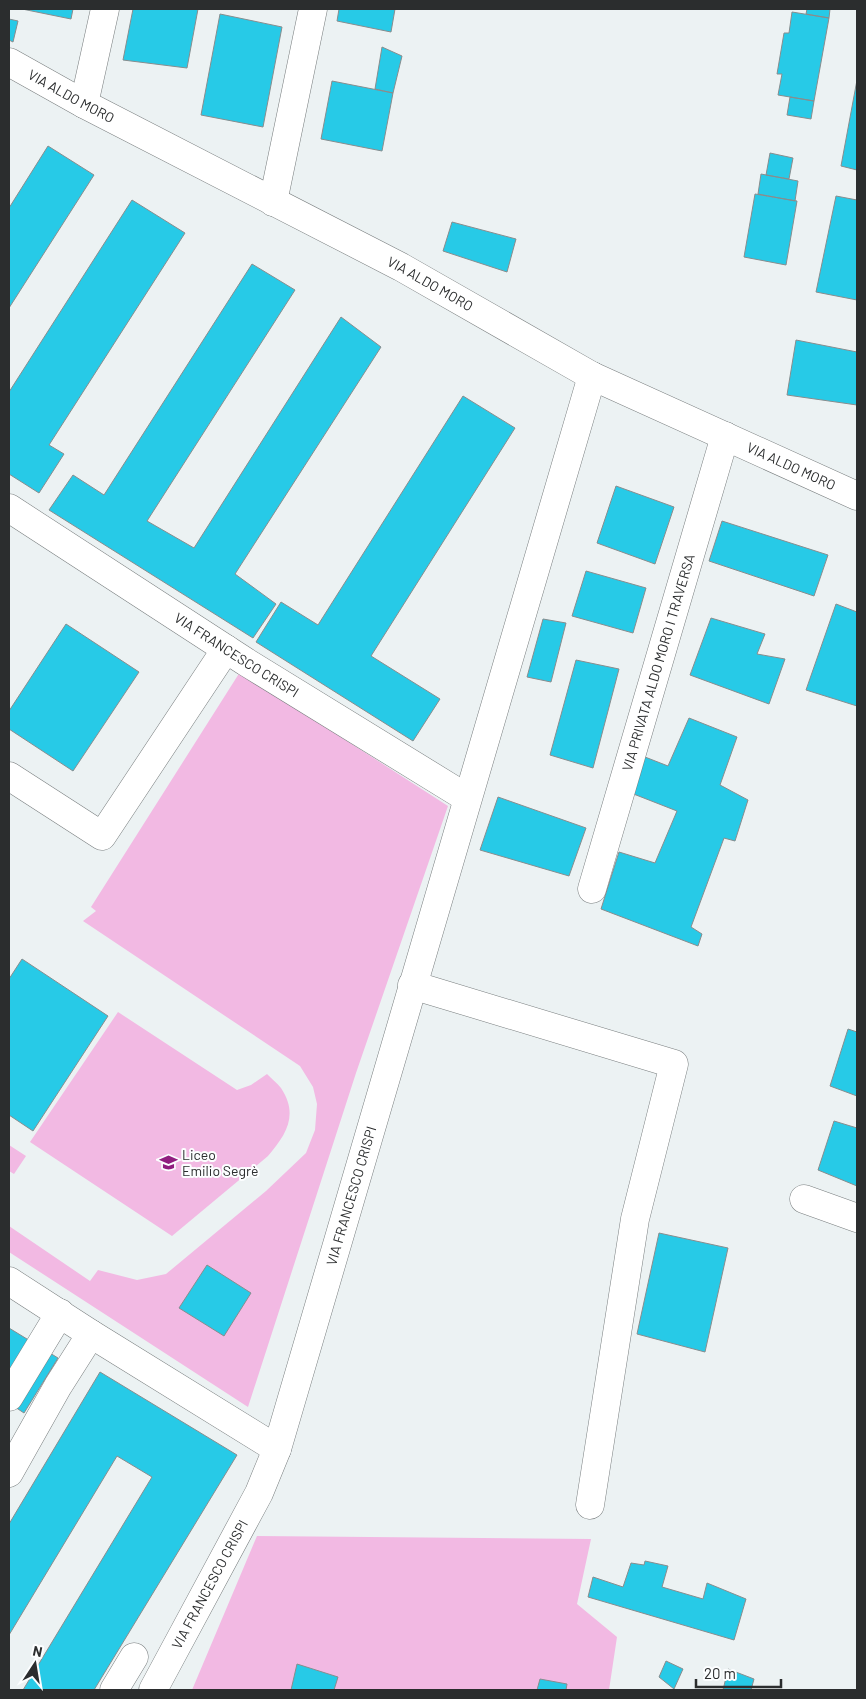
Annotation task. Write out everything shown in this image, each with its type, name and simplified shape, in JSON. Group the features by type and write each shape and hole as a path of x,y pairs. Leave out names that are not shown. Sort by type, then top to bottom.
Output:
{"street":[{"path":"84,104 105,9"},
{"path":"273,202 314,9"},
{"name":"VIA ALDO MORO","path":"9,62 84,104 401,267 592,376 857,496"},
{"name":"VIA FRANCESCO CRISPI","path":"153,1690 259,1493 277,1449 592,376"},
{"name":"VIA PRIVATA ALDO MORO I TRAVERSA","path":"592,890 725,436"},
{"name":"VIA FRANCESCO CRISPI","path":"9,508 226,649 467,798"},
{"path":"9,776 102,836 226,649"},
{"path":"412,985 674,1064 635,1219 590,1505"},
{"path":"804,1199 857,1218"},
{"path":"9,1281 277,1449"},
{"path":"9,1397 60,1313"},
{"path":"9,1473 58,1386 91,1334"},
{"path":"114,1690 134,1657"}],"shaded area":[{"path":"240,672 448,806 356,1073 248,1407 9,1252 9,1226 90,1281 98,1270 137,1280 166,1274 266,1191 306,1153 315,1130 317,1104 313,1087 300,1066 83,921 96,911 91,907"},
{"path":"118,1012 237,1090 251,1085 267,1074 281,1088 289,1107 290,1116 285,1132 268,1156 172,1236 30,1142"},
{"path":"9,1145 26,1156 14,1174 9,1171"},
{"path":"257,1536 591,1539 577,1604 617,1637 609,1690 192,1690"}],"building":[{"path":"22,9 73,9 71,19"},
{"path":"133,9 198,9 187,68 123,60"},
{"path":"339,9 395,9 391,32 337,21"},
{"path":"807,9 830,9 829,18 806,14"},
{"path":"792,12 829,18 814,101 778,95 782,74 777,74 784,33 789,33"},
{"path":"220,14 282,27 263,127 201,115"},
{"path":"9,19 18,21 13,42 9,40"},
{"path":"382,47 402,56 393,93 375,89"},
{"path":"857,80 857,170 841,166"},
{"path":"332,81 393,93 382,151 321,139"},
{"path":"790,97 814,101 811,119 787,115"},
{"path":"48,146 94,175 9,308 9,208"},
{"path":"770,153 793,158 789,179 766,175"},
{"path":"761,174 798,181 795,201 758,194"},
{"path":"755,194 797,201 786,265 744,257"},
{"path":"836,196 857,200 857,300 816,292"},
{"path":"132,200 185,233 49,445 64,454 39,493 9,474 9,392"},
{"path":"452,222 516,239 507,272 443,251"},
{"path":"252,264 295,290 147,521 194,548 341,317 381,347 235,574 276,604 253,638 49,510 73,475 104,495"},
{"path":"796,340 857,352 857,405 787,395"},
{"path":"463,396 515,428 371,656 440,699 413,741 256,642 281,602 318,625"},
{"path":"616,486 674,507 655,564 597,543"},
{"path":"722,521 828,555 814,596 709,561"},
{"path":"586,571 646,588 633,633 572,616"},
{"path":"836,604 857,612 857,706 806,690"},
{"path":"711,618 765,634 757,654 785,659 769,704 690,675"},
{"path":"543,619 566,623 551,682 527,677"},
{"path":"66,624 139,672 73,771 9,729 9,711"},
{"path":"576,660 619,669 593,768 550,755"},
{"path":"689,718 737,737 720,785 748,800 735,841 724,838 691,927 702,934 698,946 601,909 619,852 655,863 677,811 631,793 645,757 668,766"},
{"path":"498,797 586,828 569,876 480,850"},
{"path":"22,959 108,1016 33,1131 9,1115 9,979"},
{"path":"848,1029 857,1032 857,1096 830,1086"},
{"path":"834,1121 857,1128 857,1186 818,1170"},
{"path":"659,1233 728,1248 705,1352 637,1334"},
{"path":"207,1265 251,1293 224,1336 179,1308"},
{"path":"9,1328 58,1358 24,1413 9,1403"},
{"path":"100,1372 237,1455 94,1690 23,1690 152,1477 117,1456 9,1635 9,1524"},
{"path":"645,1561 668,1566 662,1587 703,1599 707,1583 746,1599 734,1640 588,1597 593,1577 623,1587 631,1563 644,1565"},
{"path":"666,1661 683,1669 674,1689 659,1677"},
{"path":"297,1664 338,1677 334,1690 291,1690"},
{"path":"728,1669 754,1679 751,1690 723,1690"},
{"path":"540,1679 567,1684 566,1690 537,1690"}],"place":[{"name":"Liceo Emilio Segrè","path":"168,1163"}]}
